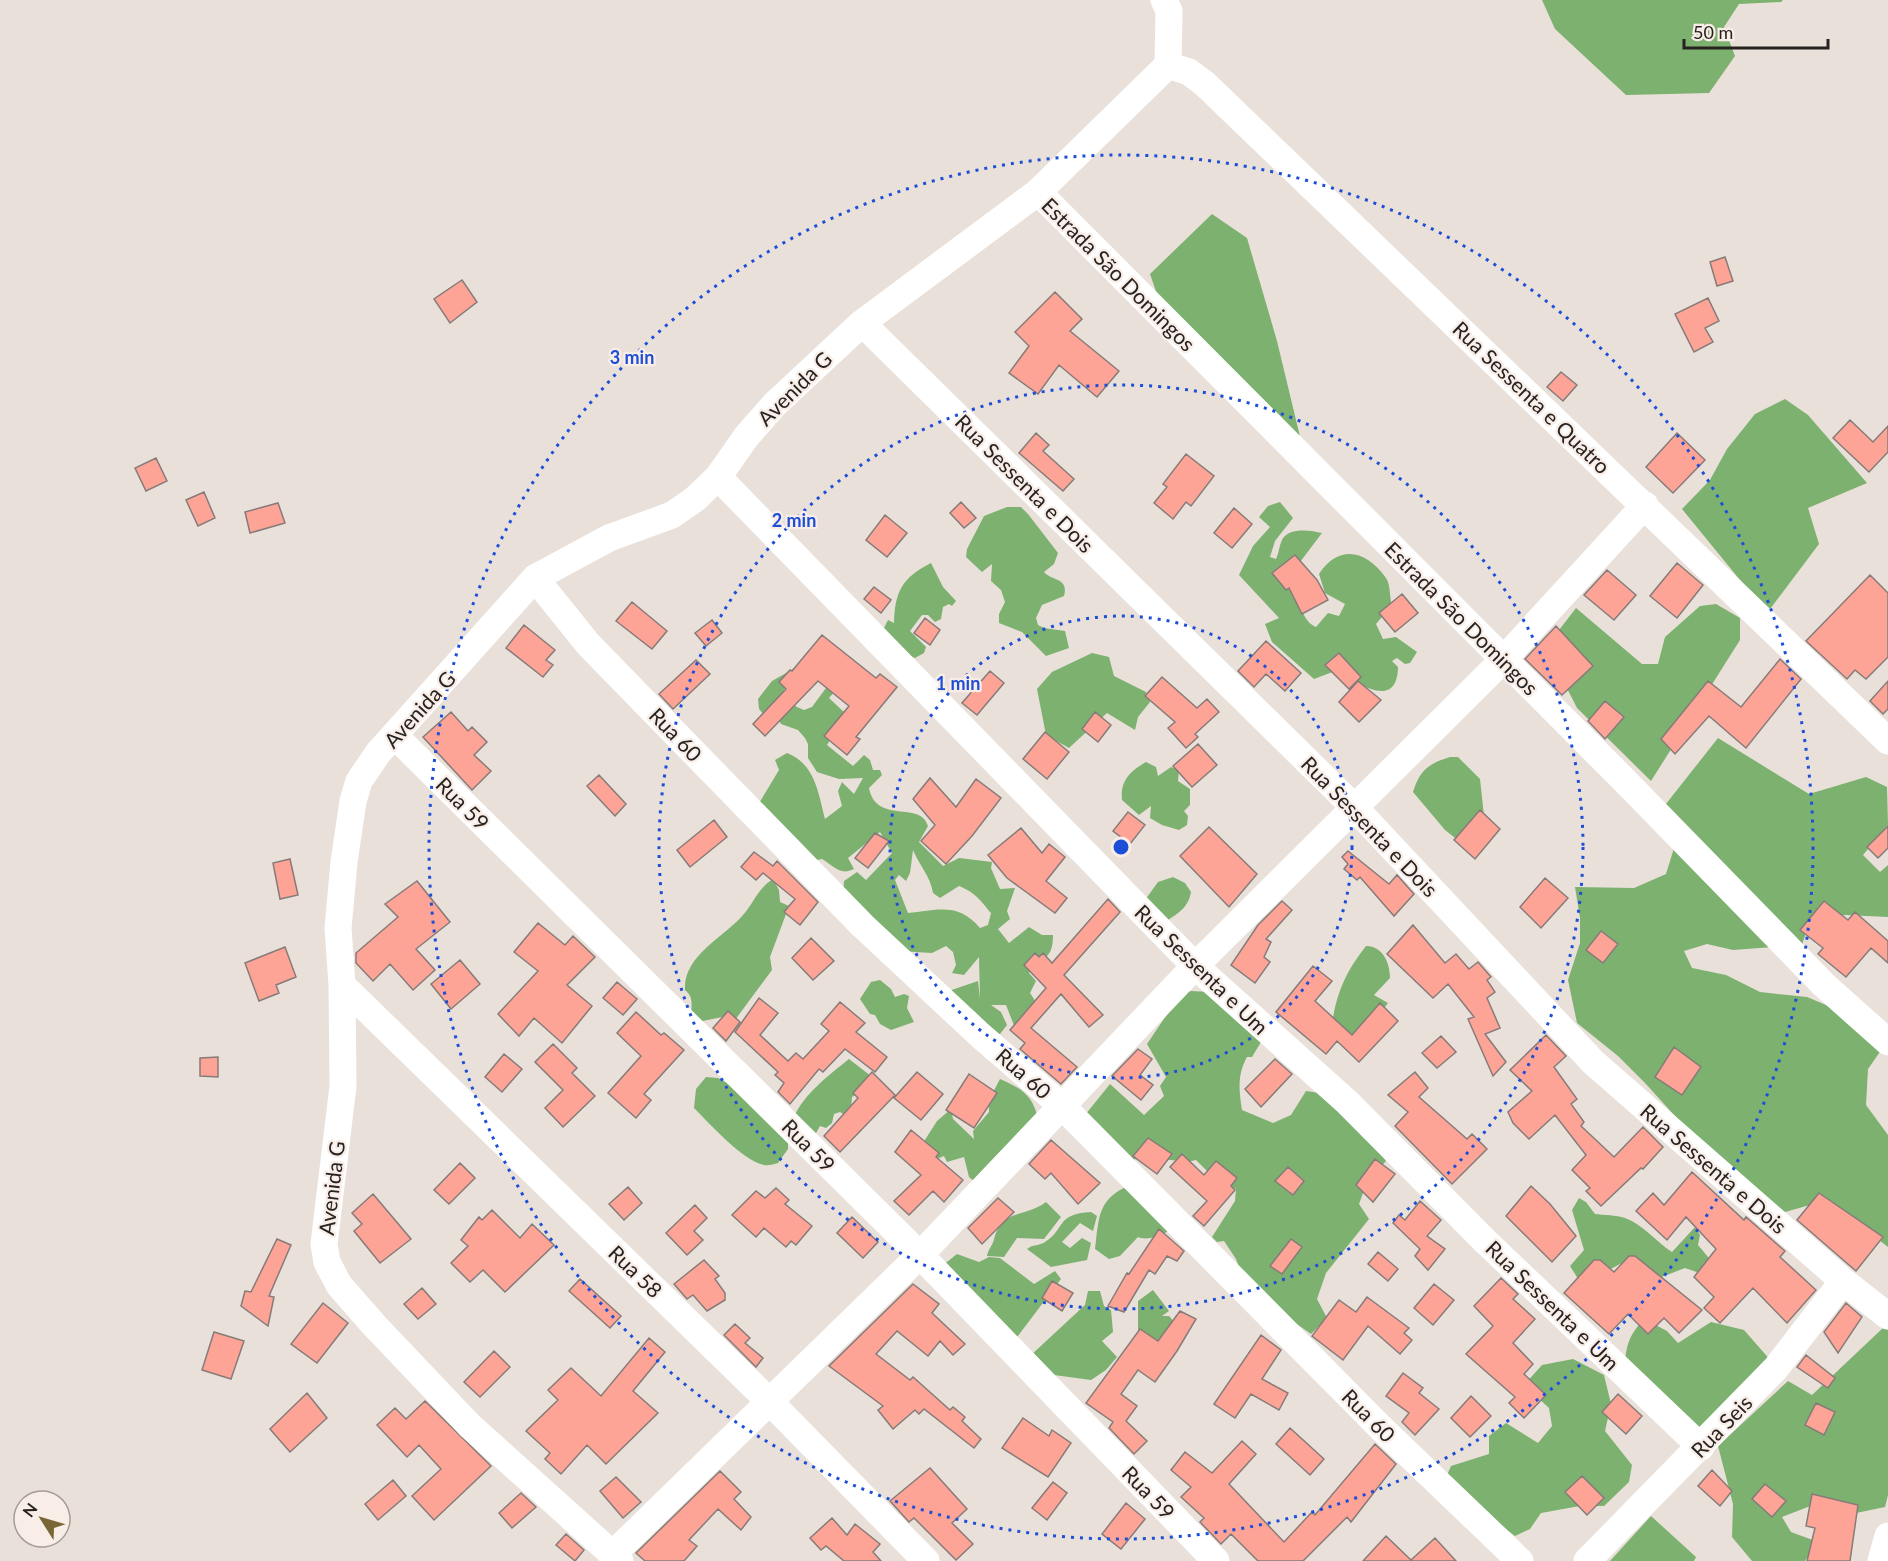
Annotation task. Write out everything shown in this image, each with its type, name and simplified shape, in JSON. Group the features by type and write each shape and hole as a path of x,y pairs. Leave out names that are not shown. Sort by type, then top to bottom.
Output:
{"street":[{"path":"1164,0 1169,11 1168,65"},
{"name":"Avenida G","path":"616,1559 462,1418 374,1326 339,1285 327,1262 324,1244 343,1086 342,985 338,928 349,819 359,781 367,767 535,578 609,538 672,515 695,499 718,477 746,437 774,405 862,322 1038,192 1168,65"},
{"name":"Rua Sessenta e Quatro","path":"1168,65 1189,72 1205,84 1888,741"},
{"name":"Estrada São Domingos","path":"1038,192 1824,985 1888,1042"},
{"name":"Rua Sessenta e Dois","path":"862,322 1355,808 1593,1062 1843,1281 1888,1316"},
{"name":"Rua Sessenta e Um","path":"718,477 1195,966 1347,1102 1484,1240 1701,1447"},
{"path":"616,1559 920,1255 1195,966 1503,660 1645,505"},
{"name":"Rua 60","path":"535,578 588,644 862,925 1062,1106 1381,1428 1520,1561"},
{"name":"Rua 59","path":"395,736 920,1255 1216,1561"},
{"name":"Rua 58","path":"342,985 771,1402 926,1561"},
{"name":"Rua Seis","path":"1587,1561 1776,1368 1843,1281"},
{"path":"1881,1561 1888,1536"}],"green space":[{"path":"1542,0 1783,0 1781,2 1739,4 1724,27 1735,56 1709,93 1626,95 1555,29"},
{"path":"1212,214 1247,238 1277,341 1302,445 1161,306 1150,274"},
{"path":"1785,399 1808,415 1867,483 1808,508 1819,544 1767,613 1682,509 1710,480 1727,449 1755,414"},
{"path":"1280,502 1293,518 1275,541 1270,557 1276,559 1282,540 1289,533 1306,530 1322,533 1294,570 1281,581 1282,586 1297,592 1303,612 1311,624 1316,627 1328,613 1339,616 1345,604 1325,593 1319,574 1335,558 1352,554 1361,557 1370,561 1386,578 1392,605 1376,624 1383,639 1396,637 1417,652 1410,663 1405,664 1397,658 1392,661 1398,667 1396,681 1391,688 1383,691 1374,690 1335,671 1314,679 1272,642 1265,624 1279,618 1239,575 1253,546 1270,527 1259,517 1268,506"},
{"path":"1007,507 1021,507 1058,553 1054,564 1044,572 1062,582 1065,590 1064,596 1042,605 1036,618 1038,625 1044,628 1065,631 1069,648 1046,656 1022,632 999,623 999,614 1005,602 1001,590 991,581 992,564 982,572 966,557 967,549 984,516"},
{"path":"931,563 943,587 956,601 952,606 949,604 943,607 941,619 935,622 928,615 922,615 910,631 926,647 924,653 915,658 906,654 883,630 888,620 894,623 898,594 907,580"},
{"path":"1716,604 1740,618 1740,640 1651,781 1577,708 1546,647 1576,608 1642,664 1658,664 1665,637 1700,606"},
{"path":"1092,653 1109,657 1114,676 1146,692 1150,702 1138,717 1135,730 1107,713 1069,748 1046,735 1037,689 1052,672"},
{"path":"795,668 782,694 804,710 812,707 837,673 845,680 829,698 846,714 827,745 853,766 864,755 870,760 873,770 880,770 882,775 869,788 873,799 880,806 917,814 924,818 928,826 919,842 943,866 959,858 992,862 991,868 1000,889 1015,888 1007,911 1010,919 998,929 1009,943 1029,927 1042,935 1053,935 1051,951 1029,973 1036,981 1030,993 1036,1002 1015,1028 1006,1005 991,1005 1001,1012 1007,1025 1000,1034 988,1036 937,995 978,981 980,999 979,957 964,975 952,973 956,965 953,952 946,946 932,953 899,951 843,897 844,881 857,872 866,880 892,853 880,832 848,858 854,869 841,871 822,859 807,862 758,805 779,770 775,760 787,753 804,764 814,780 825,819 842,806 838,791 842,782 854,794 863,778 839,779 817,772 808,758 808,744 798,730 781,724 778,718 768,720 759,709 758,699 772,681","holes":["913,850 930,881 933,893 940,898 959,886 970,891 991,913 988,925 980,928 964,914 956,911 908,913 895,880 899,875 906,881 910,873"]},
{"path":"1718,738 1809,794 1866,777 1887,787 1888,825 1863,855 1880,872 1888,865 1888,917 1845,915 1809,923 1802,945 1733,950 1707,944 1684,951 1692,968 1726,975 1760,992 1807,997 1826,1005 1884,1046 1868,1069 1866,1105 1888,1135 1888,1247 1857,1223 1817,1203 1785,1212 1713,1158 1618,1056 1577,1023 1568,980 1580,943 1580,918 1575,887 1634,888 1666,874 1674,848 1662,809"},
{"path":"1450,757 1458,757 1480,779 1485,825 1459,841 1445,830 1413,792 1426,769"},
{"path":"1146,762 1156,767 1158,776 1171,767 1179,770 1178,781 1190,789 1190,805 1184,811 1188,816 1187,825 1179,830 1162,825 1150,818 1151,806 1139,815 1122,800 1124,782 1127,777"},
{"path":"1173,877 1185,883 1191,892 1186,905 1168,920 1145,900 1158,882"},
{"path":"773,879 779,890 780,902 789,906 770,957 772,970 732,1024 727,1016 693,1023 691,998 685,990 690,967 706,948 743,915 759,892"},
{"path":"1366,946 1377,949 1384,956 1389,967 1390,978 1374,995 1388,1003 1359,1042 1332,1024 1343,983"},
{"path":"880,980 891,989 895,997 904,994 909,996 907,1008 914,1022 891,1030 880,1024 875,1015 870,1014 860,999 871,982"},
{"path":"1191,991 1211,992 1261,1042 1252,1057 1247,1057 1240,1077 1242,1110 1273,1123 1291,1115 1306,1091 1333,1095 1377,1146 1386,1161 1367,1182 1359,1204 1369,1219 1326,1273 1317,1299 1327,1318 1311,1334 1247,1289 1236,1259 1224,1241 1217,1242 1212,1237 1235,1201 1236,1189 1217,1181 1196,1160 1187,1162 1138,1156 1131,1163 1085,1115 1110,1084 1144,1115 1164,1096 1160,1086 1166,1077 1147,1044 1180,995"},
{"path":"849,1059 871,1076 865,1089 852,1097 851,1108 843,1114 840,1112 834,1114 832,1123 826,1128 820,1126 815,1135 794,1117 804,1100 825,1078"},
{"path":"706,1077 718,1078 729,1084 788,1134 788,1149 778,1163 764,1165 746,1157 694,1108 696,1089"},
{"path":"1000,1079 1025,1093 1033,1104 1038,1119 976,1183 969,1177 964,1157 947,1162 944,1156 935,1160 923,1143 937,1121 951,1109 953,1119 974,1139 973,1131 989,1112 989,1100"},
{"path":"1130,1185 1169,1230 1154,1237 1138,1237 1120,1256 1109,1259 1095,1249 1099,1219 1105,1203 1119,1190"},
{"path":"1579,1198 1586,1202 1595,1214 1618,1216 1632,1221 1672,1252 1695,1227 1700,1235 1698,1245 1713,1263 1705,1275 1685,1268 1659,1278 1633,1257 1596,1277 1580,1282 1570,1266 1584,1250 1572,1210"},
{"path":"1046,1202 1061,1217 1044,1239 1017,1238 1004,1257 987,1256 1003,1222"},
{"path":"1091,1212 1097,1216 1093,1231 1080,1223 1062,1242 1070,1248 1082,1238 1091,1243 1087,1260 1051,1267 1027,1249 1052,1237 1066,1219 1080,1213"},
{"path":"957,1254 979,1262 989,1257 1000,1258 1034,1284 1055,1271 1061,1279 1011,1345 943,1265"},
{"path":"1153,1290 1169,1311 1162,1316 1169,1316 1178,1326 1156,1344 1138,1334 1138,1301"},
{"path":"1088,1291 1100,1291 1104,1306 1111,1310 1113,1332 1102,1341 1117,1357 1106,1370 1091,1380 1054,1375 1030,1356 1085,1305"},
{"path":"1644,1319 1667,1331 1678,1343 1711,1322 1744,1330 1772,1362 1697,1432 1625,1371 1628,1343"},
{"path":"1884,1327 1888,1330 1888,1495 1885,1507 1837,1517 1818,1503 1782,1517 1791,1532 1818,1542 1805,1561 1752,1561 1732,1537 1733,1504 1718,1446 1788,1381 1812,1395"},
{"path":"1573,1359 1604,1375 1611,1404 1605,1431 1632,1465 1629,1482 1604,1506 1580,1506 1541,1513 1530,1529 1515,1536 1444,1482 1451,1466 1489,1454 1489,1436 1506,1423 1538,1443 1552,1426 1549,1408 1524,1385 1542,1365"},
{"path":"1651,1516 1696,1557 1694,1561 1610,1561"}],"building":[{"path":"1725,257 1733,281 1717,286 1710,262"},
{"path":"462,280 477,302 450,323 434,299"},
{"path":"1055,292 1082,319 1070,331 1119,371 1097,397 1059,365 1038,394 1009,373 1029,346 1015,332"},
{"path":"1708,298 1719,321 1705,328 1713,342 1694,352 1675,314"},
{"path":"1561,372 1577,385 1563,401 1547,387"},
{"path":"1850,420 1873,442 1888,426 1888,452 1869,472 1833,438"},
{"path":"1036,433 1049,445 1043,451 1074,479 1063,491 1019,453"},
{"path":"1677,433 1705,460 1673,493 1646,467"},
{"path":"1186,454 1214,476 1191,506 1186,502 1173,519 1154,503 1167,487 1163,484"},
{"path":"156,458 167,481 146,491 135,468"},
{"path":"204,492 215,518 198,526 186,500"},
{"path":"961,502 976,518 964,528 950,513"},
{"path":"278,503 285,523 250,533 245,512"},
{"path":"1234,508 1252,524 1232,548 1214,533"},
{"path":"885,515 907,533 887,557 866,540"},
{"path":"1295,555 1317,580 1328,600 1302,614 1289,588 1286,590 1272,573"},
{"path":"1677,563 1703,585 1677,618 1650,596"},
{"path":"1607,570 1636,595 1614,620 1584,595"},
{"path":"1870,575 1888,593 1888,657 1866,679 1855,670 1847,679 1806,641"},
{"path":"874,587 891,600 881,613 864,599"},
{"path":"1402,594 1418,613 1395,632 1379,613"},
{"path":"632,602 667,631 652,649 616,621"},
{"path":"925,618 940,630 930,645 914,633"},
{"path":"712,620 722,633 706,646 695,633"},
{"path":"524,625 555,650 546,660 553,665 543,677 506,648"},
{"path":"1556,626 1593,666 1562,695 1525,659"},
{"path":"822,635 876,678 880,674 897,687 856,737 860,739 847,755 824,736 849,706 818,681 765,736 753,724 786,689 779,682 790,670 792,671"},
{"path":"1266,641 1301,673 1285,691 1266,674 1254,687 1238,671"},
{"path":"1339,653 1361,677 1349,689 1325,665"},
{"path":"1780,659 1801,679 1746,748 1709,716 1675,754 1661,739 1708,681 1741,707"},
{"path":"696,660 710,674 673,709 659,694"},
{"path":"990,671 1004,683 977,715 962,703"},
{"path":"1162,677 1197,708 1207,699 1219,712 1195,734 1198,737 1186,748 1168,728 1175,722 1145,696"},
{"path":"1358,681 1381,700 1359,722 1339,702"},
{"path":"1888,681 1888,709 1883,714 1870,701"},
{"path":"1605,701 1624,717 1605,739 1588,721"},
{"path":"451,712 468,731 472,727 487,742 474,755 491,771 472,790 423,737"},
{"path":"1095,712 1111,725 1098,742 1082,729"},
{"path":"1045,732 1069,752 1047,779 1023,759"},
{"path":"1198,744 1217,765 1192,787 1173,766"},
{"path":"599,775 626,804 615,816 587,786"},
{"path":"930,778 956,807 976,779 1001,798 972,836 946,864 921,841 935,825 913,799"},
{"path":"1480,810 1500,829 1475,859 1454,840"},
{"path":"1128,812 1145,825 1130,844 1113,831"},
{"path":"714,820 727,837 690,867 677,850"},
{"path":"1888,826 1888,848 1878,858 1867,847"},
{"path":"1209,827 1257,874 1229,907 1180,856"},
{"path":"1021,828 1042,853 1049,844 1065,857 1046,881 1067,898 1055,913 1007,878 988,855"},
{"path":"875,833 889,841 868,868 855,858"},
{"path":"1348,851 1389,884 1397,875 1414,894 1394,916 1360,877 1357,880 1344,869 1348,864 1342,857"},
{"path":"754,852 773,866 777,861 818,902 800,925 784,912 795,899 763,873 756,880 741,867"},
{"path":"290,859 298,895 280,899 273,863"},
{"path":"1545,878 1568,898 1541,928 1520,907"},
{"path":"417,881 450,922 416,949 435,970 413,990 390,964 373,981 356,963 356,953 398,917 385,904"},
{"path":"1108,899 1120,912 1064,975 1103,1015 1089,1027 1061,994 1031,1028 1077,1067 1061,1084 1020,1049 1025,1043 1010,1030 1046,988 1024,965 1035,953 1039,957 1043,953 1052,963"},
{"path":"1282,901 1292,910 1266,939 1271,942 1264,957 1270,962 1255,983 1231,965 1258,925"},
{"path":"1824,901 1848,920 1855,912 1888,941 1888,963 1871,948 1846,977 1818,954 1823,948 1800,930"},
{"path":"538,923 565,945 573,936 595,957 567,985 592,1006 562,1043 534,1018 519,1036 498,1014 538,971 514,952"},
{"path":"1413,925 1445,963 1456,954 1469,969 1478,962 1491,977 1487,980 1495,992 1487,998 1500,1028 1485,1034 1506,1062 1493,1076 1468,1019 1474,1017 1448,984 1433,998 1387,954"},
{"path":"1601,931 1618,944 1603,963 1586,950"},
{"path":"811,938 834,961 813,980 792,958"},
{"path":"285,947 296,977 276,985 279,993 259,1001 245,963"},
{"path":"460,960 480,984 451,1009 431,984"},
{"path":"1313,966 1332,981 1315,1001 1352,1035 1380,1003 1398,1021 1359,1062 1337,1041 1326,1054 1276,1012"},
{"path":"617,982 637,999 623,1015 603,998"},
{"path":"759,998 778,1013 760,1035 788,1061 796,1053 803,1059 829,1031 821,1024 840,1002 865,1023 856,1032 887,1057 875,1072 845,1049 823,1072 819,1069 790,1104 778,1092 784,1083 775,1075 778,1072 735,1032"},
{"path":"728,1011 740,1022 726,1041 713,1028"},
{"path":"636,1012 661,1035 664,1033 684,1050 644,1094 651,1100 636,1118 608,1093 641,1056 617,1033"},
{"path":"1546,1035 1566,1056 1554,1067 1577,1099 1571,1104 1584,1122 1581,1126 1614,1157 1643,1127 1663,1147 1643,1169 1641,1168 1601,1206 1586,1191 1590,1188 1572,1170 1586,1155 1555,1115 1529,1139 1513,1123 1508,1112 1532,1091 1510,1070"},
{"path":"1441,1036 1456,1052 1437,1068 1422,1053"},
{"path":"553,1044 577,1068 572,1073 595,1096 563,1127 545,1108 563,1090 535,1062"},
{"path":"1674,1047 1701,1067 1682,1095 1655,1077"},
{"path":"1138,1049 1152,1059 1140,1075 1153,1085 1141,1100 1112,1076"},
{"path":"504,1054 522,1069 502,1092 485,1077"},
{"path":"218,1057 218,1077 200,1076 200,1058"},
{"path":"1275,1059 1292,1074 1261,1107 1245,1089"},
{"path":"872,1072 895,1095 840,1152 824,1136 858,1098 853,1093"},
{"path":"917,1072 943,1094 921,1120 894,1098"},
{"path":"1415,1072 1428,1088 1419,1097 1467,1139 1472,1134 1487,1149 1452,1184 1395,1126 1408,1112 1388,1095"},
{"path":"969,1074 997,1093 974,1128 946,1110"},
{"path":"911,1130 939,1153 936,1157 963,1180 944,1202 933,1191 909,1215 894,1201 921,1175 895,1152"},
{"path":"1148,1138 1172,1154 1157,1174 1133,1156"},
{"path":"1051,1140 1100,1183 1078,1204 1051,1173 1045,1179 1029,1164"},
{"path":"1182,1154 1204,1175 1216,1161 1237,1178 1231,1186 1235,1190 1204,1226 1193,1216 1207,1201 1170,1167"},
{"path":"1375,1159 1395,1174 1373,1202 1356,1185"},
{"path":"460,1163 475,1178 449,1204 434,1190"},
{"path":"1288,1167 1304,1181 1293,1195 1275,1181"},
{"path":"1692,1172 1744,1220 1746,1217 1785,1251 1780,1257 1816,1290 1787,1323 1753,1288 1720,1323 1704,1308 1714,1297 1694,1277 1716,1249 1686,1217 1667,1240 1636,1211 1653,1193 1664,1205"},
{"path":"1531,1186 1550,1204 1576,1236 1552,1262 1506,1216"},
{"path":"628,1187 642,1203 624,1220 609,1204"},
{"path":"776,1188 789,1200 785,1204 812,1226 796,1245 791,1241 786,1247 764,1228 756,1237 732,1215 756,1191 765,1198"},
{"path":"1819,1193 1883,1237 1856,1271 1797,1220"},
{"path":"373,1194 411,1239 380,1263 354,1231 362,1224 352,1213"},
{"path":"998,1198 1014,1212 982,1244 968,1228"},
{"path":"1420,1201 1441,1220 1427,1236 1445,1249 1428,1270 1415,1256 1420,1249 1393,1223 1399,1215 1405,1220"},
{"path":"695,1205 707,1218 694,1231 703,1240 687,1255 666,1233"},
{"path":"492,1210 520,1238 532,1224 554,1245 505,1292 483,1270 470,1282 451,1263 468,1246 461,1240 479,1217 482,1220"},
{"path":"852,1217 878,1242 863,1258 837,1233"},
{"path":"1159,1229 1184,1251 1177,1261 1167,1256 1155,1274 1149,1270 1124,1312 1108,1306 1127,1273 1129,1274"},
{"path":"277,1239 291,1245 269,1296 274,1297 268,1326 241,1306 245,1291 251,1292"},
{"path":"1291,1239 1302,1247 1282,1274 1270,1266"},
{"path":"1378,1252 1398,1269 1388,1281 1368,1264"},
{"path":"1629,1256 1635,1256 1702,1310 1679,1333 1664,1318 1648,1334 1628,1314 1609,1334 1564,1293 1594,1260 1600,1260 1614,1272"},
{"path":"704,1260 719,1276 715,1279 725,1293 725,1300 707,1311 693,1295 687,1299 674,1284"},
{"path":"1501,1278 1518,1294 1513,1299 1535,1319 1513,1343 1533,1364 1524,1374 1546,1395 1524,1418 1509,1403 1515,1397 1466,1354 1493,1326 1474,1306"},
{"path":"580,1279 621,1316 610,1328 569,1291"},
{"path":"1052,1281 1073,1293 1062,1311 1042,1298"},
{"path":"913,1284 939,1304 932,1313 965,1344 953,1355 940,1341 928,1356 897,1331 876,1354 910,1380 913,1377 950,1410 953,1407 965,1417 962,1421 981,1439 974,1448 924,1409 919,1414 915,1410 893,1429 878,1410 883,1406 829,1366"},
{"path":"1434,1284 1454,1300 1433,1325 1414,1308"},
{"path":"422,1288 436,1304 418,1319 404,1304"},
{"path":"1367,1297 1409,1328 1404,1333 1412,1340 1400,1354 1368,1326 1343,1360 1312,1336 1339,1300 1356,1312"},
{"path":"323,1303 348,1323 317,1363 291,1344"},
{"path":"1846,1303 1862,1317 1838,1353 1824,1332"},
{"path":"1180,1311 1196,1319 1155,1382 1138,1370 1121,1394 1137,1406 1126,1421 1147,1441 1134,1454 1109,1428 1113,1422 1086,1403 1140,1329 1158,1341"},
{"path":"735,1324 750,1338 745,1343 763,1358 756,1367 724,1335"},
{"path":"214,1332 244,1341 231,1379 202,1370"},
{"path":"1261,1335 1281,1350 1262,1379 1288,1393 1279,1410 1251,1394 1235,1418 1214,1404"},
{"path":"649,1338 665,1352 633,1391 658,1413 606,1464 587,1445 561,1474 545,1459 550,1453 526,1431 558,1400 548,1390 571,1368 601,1396"},
{"path":"494,1351 510,1367 480,1397 464,1382"},
{"path":"1806,1355 1835,1378 1828,1388 1797,1367"},
{"path":"1403,1373 1423,1388 1419,1393 1439,1409 1415,1435 1402,1422 1409,1413 1386,1396"},
{"path":"307,1393 327,1418 290,1452 270,1429"},
{"path":"1618,1394 1642,1416 1626,1434 1602,1412"},
{"path":"1471,1396 1491,1416 1470,1437 1451,1418"},
{"path":"425,1401 491,1466 434,1520 412,1496 441,1469 419,1445 407,1457 377,1425 395,1408 406,1419"},
{"path":"1816,1403 1835,1412 1824,1435 1805,1425"},
{"path":"1023,1418 1049,1436 1052,1430 1071,1443 1048,1477 1002,1448"},
{"path":"1290,1428 1324,1459 1310,1475 1276,1444"},
{"path":"1242,1441 1256,1454 1229,1484 1284,1542 1312,1512 1315,1515 1375,1444 1396,1464 1351,1522 1347,1517 1303,1561 1258,1561 1231,1534 1221,1544 1200,1522 1204,1518 1181,1497 1191,1487 1171,1470 1185,1452 1212,1473"},
{"path":"930,1468 967,1509 952,1523 973,1544 956,1560 914,1518 909,1522 890,1501"},
{"path":"1712,1470 1732,1491 1720,1506 1698,1486"},
{"path":"720,1471 741,1492 734,1499 751,1517 741,1530 718,1509 689,1540 697,1546 684,1561 645,1561 636,1553"},
{"path":"1582,1476 1604,1498 1587,1515 1565,1492"},
{"path":"616,1477 641,1502 623,1518 600,1491"},
{"path":"393,1480 406,1496 378,1520 365,1504"},
{"path":"1053,1482 1067,1493 1047,1520 1032,1508"},
{"path":"1765,1484 1786,1501 1772,1517 1752,1499"},
{"path":"521,1493 536,1507 512,1528 499,1513"},
{"path":"1812,1494 1858,1505 1850,1561 1807,1561 1815,1528 1806,1526"},
{"path":"1126,1503 1145,1519 1121,1549 1102,1534"},
{"path":"832,1518 847,1535 855,1524 880,1544 873,1552 881,1561 844,1561 826,1546 821,1550 810,1538"},
{"path":"566,1534 584,1550 575,1561 556,1545"},
{"path":"1386,1536 1411,1560 1435,1538 1456,1561 1363,1561"}]}
